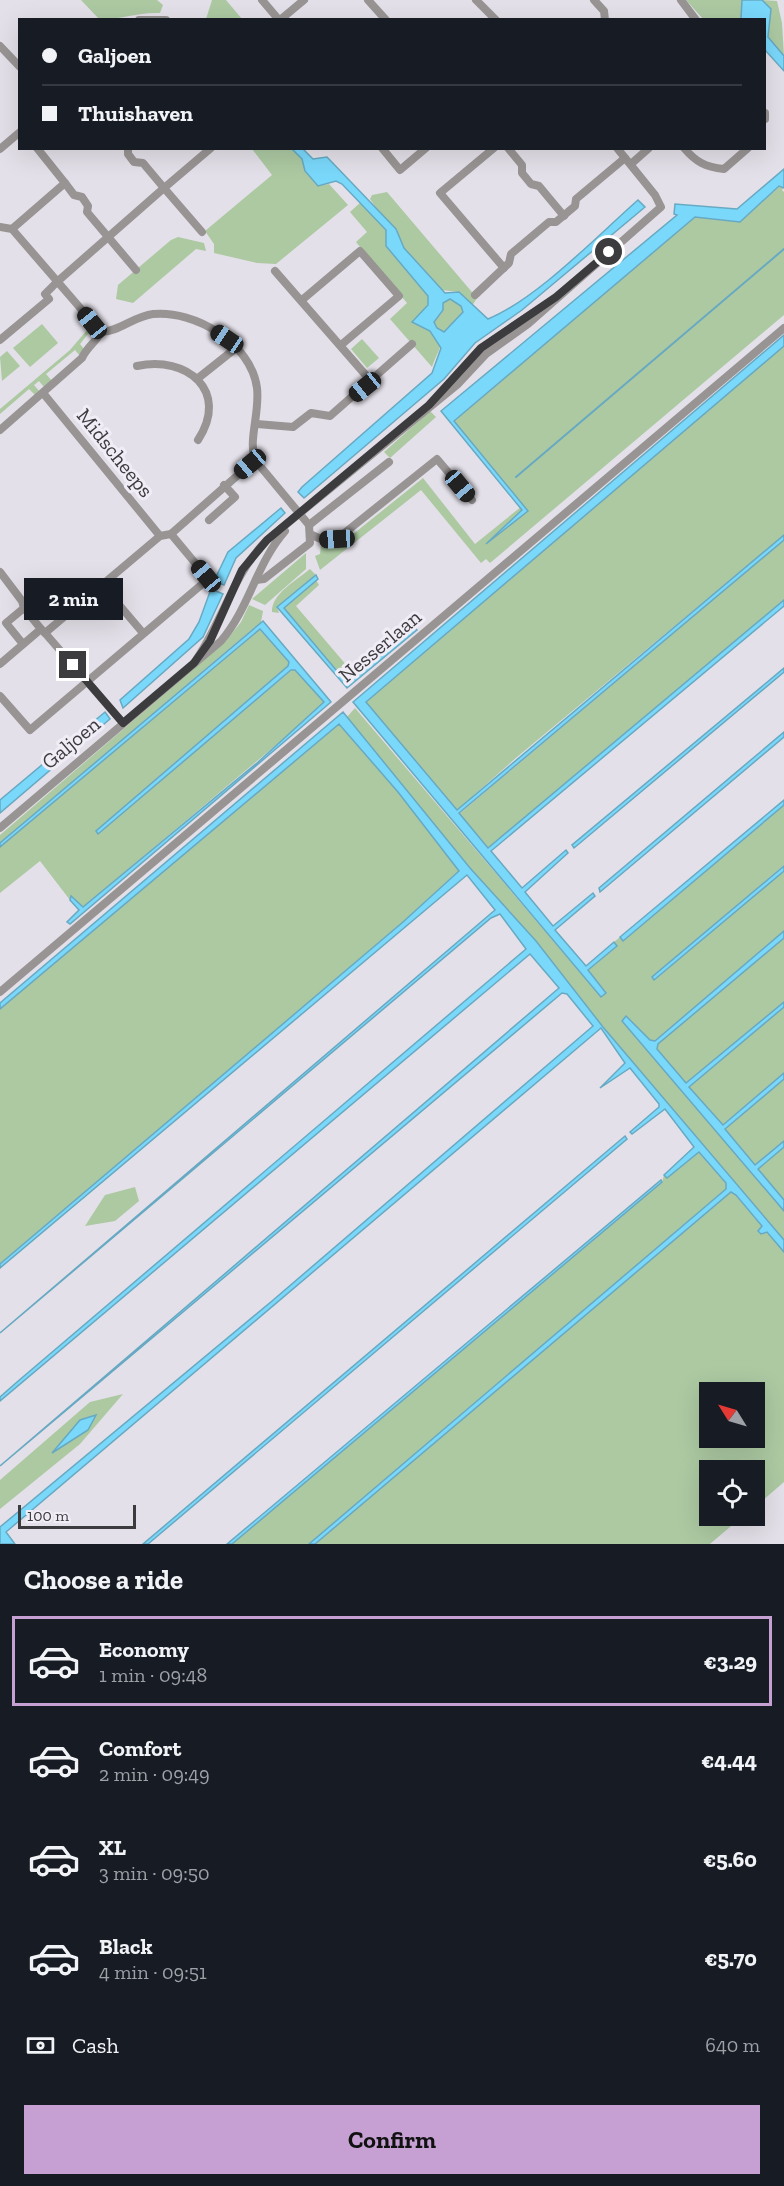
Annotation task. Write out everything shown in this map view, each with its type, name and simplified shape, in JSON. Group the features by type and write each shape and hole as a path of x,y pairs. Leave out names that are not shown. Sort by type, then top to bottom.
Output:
{"street":[{"path":"262,0 283,18"},
{"path":"285,18 304,0"},
{"path":"368,0 384,18"},
{"path":"476,0 494,18"},
{"path":"594,0 604,11 605,18"},
{"path":"681,0 696,18"},
{"path":"1,49 18,65"},
{"path":"0,149 18,134"},
{"path":"39,150 74,195 82,197 88,206 87,212 136,270"},
{"path":"128,150 134,162 143,164 202,232"},
{"path":"0,340 49,299 45,294 58,281 209,150"},
{"path":"384,150 400,170 424,150"},
{"path":"492,150 440,193 504,268"},
{"path":"510,150 522,165 522,173 531,184 538,186 564,216"},
{"path":"619,150 628,161"},
{"path":"475,295 509,263 511,254 549,222 556,222 564,216 575,206 576,199 646,150"},
{"path":"686,150 694,160 706,167 724,169 746,150"},
{"name":"Galjoen","path":"194,663 210,641 242,570 252,555 429,405 481,348 556,297 661,207 655,195 628,161"},
{"path":"12,229 65,183"},
{"path":"0,227 12,229 58,281 64,294 101,332 109,332 139,316 155,314 190,320 211,328 236,348 256,381 256,424 251,447 255,460 309,525 312,535 310,543 303,549 264,579 256,580"},
{"path":"302,300 360,251 399,296 341,345"},
{"path":"275,271 370,380"},
{"name":"Nesserlaan","path":"0,992 784,328"},
{"path":"0,430 82,358 86,349 97,340 101,332"},
{"path":"256,424 293,427 311,413 330,416 412,344"},
{"path":"197,378 236,348"},
{"path":"137,366 167,363 182,368 197,378 205,390 209,414 198,440"},
{"name":"Midscheeps","path":"43,393 160,536"},
{"path":"312,535 323,540 337,539 437,459 472,500"},
{"path":"0,664 23,644 103,586 160,536 171,534 255,460"},
{"path":"309,525 388,462"},
{"path":"209,520 235,497 223,486"},
{"name":"Galjoen","path":"0,828 221,641 237,622 279,538 299,515"},
{"path":"0,696 30,730 207,580 171,534"},
{"path":"0,572 22,601 24,608 123,723"},
{"path":"103,586 143,633"},
{"path":"23,644 6,623 24,608"}],"green space":[{"path":"81,0 157,0 163,5 160,13 98,18"},
{"path":"212,0 226,0 241,18 206,18"},
{"path":"686,0 742,0 741,18 702,18"},
{"path":"762,0 777,1 782,23 784,56 768,37 771,9"},
{"path":"253,150 293,150 302,159 305,171 318,186 329,184 348,205 276,264 257,263 214,253 214,244 205,231 272,175"},
{"path":"780,186 784,187 782,190 784,192 784,315 490,563 486,559 481,563 421,490 320,570 315,556 320,554 321,545 342,543 423,478 475,544 522,506 454,421 695,217 740,222"},
{"path":"387,192 477,298 472,306 459,292 441,290 404,248 370,199 372,195"},
{"path":"361,202 387,230 386,246 428,295 429,300 419,326 424,326 440,345 432,367 390,319 407,303 356,242 367,232 350,212"},
{"path":"178,237 204,243 206,251 196,249 133,303 116,299 118,285 171,240"},
{"path":"450,299 461,306 463,312 444,332 437,328 434,322 443,311 443,303"},
{"path":"42,324 58,343 30,367 13,348"},
{"path":"87,330 95,337 88,334 80,344 84,349 80,356 75,350 46,374 52,381 44,387 39,381 34,385 40,392 36,396 29,389 0,414 0,409 70,350"},
{"path":"362,339 379,358 367,368 351,349"},
{"path":"784,346 784,535 517,757 457,810 365,702"},
{"path":"7,351 20,366 2,381 0,357"},
{"path":"430,411 436,417 390,458 384,452"},
{"path":"784,540 784,600 488,849 459,814"},
{"path":"306,553 306,569 265,605 252,599"},
{"path":"310,569 316,575 277,607 279,613 272,612 280,593"},
{"path":"316,580 319,585 296,606 348,667 368,651 376,660 347,683 284,608"},
{"path":"249,605 263,611 261,622 0,843 0,835 225,642 241,622"},
{"path":"260,629 289,662 288,666 96,831 98,833 292,670 295,670 325,702 320,708 82,908 71,897 70,900 40,861 0,893 0,847"},
{"path":"355,708 601,997 606,992 588,970 617,946 614,942 620,937 623,941 784,805 784,865 653,977 654,979 784,871 784,931 655,1041 650,1040 627,1017 622,1021 784,1211 784,1240 603,1027 536,941 470,868 347,717"},
{"path":"339,724 398,792 459,871 403,922 0,1264 0,1009"},
{"path":"784,938 784,1002 686,1084 657,1049 658,1044"},
{"path":"784,1007 784,1073 723,1125 689,1087"},
{"path":"784,1079 784,1141 755,1165 725,1129"},
{"path":"784,1147 784,1200 758,1169"},
{"path":"699,1152 762,1226 758,1231 761,1234 766,1231 784,1252 784,1482 765,1498 765,1460 699,1460 699,1526 731,1526 710,1544 315,1544 327,1534 324,1533 309,1544 232,1544 662,1182 664,1175 667,1178"},
{"path":"135,1187 139,1201 115,1221 85,1226 105,1195"},
{"path":"123,1394 80,1444 0,1509 0,1480 90,1402"}],"water":[{"path":"742,0 762,0 771,9 768,37 784,56 784,71 766,51 766,18 741,18"},
{"path":"293,150 304,150 313,159 327,157 396,229 404,248 445,293 459,292 488,319 507,310 546,282 638,200 645,207 522,310 475,343 444,379 304,498 298,492 302,487 432,373 441,348 430,331 412,322 428,305 428,296 386,246 386,230 342,184 336,181 318,186 305,171 302,159","holes":["450,299 461,306 463,312 444,332 437,328 434,322 443,310 443,303"]},
{"path":"784,169 784,188 779,186 740,222 695,217 454,421 528,511 486,544 522,510 441,411 677,215 674,214 675,204 737,209"},
{"path":"784,335 784,346 366,702 457,810 784,535 784,540 459,813 488,848 784,600 784,606 491,851 522,888 566,850 568,853 525,892 553,926 593,893 595,896 555,930 586,966 614,942 617,946 588,970 606,993 601,997 353,702"},
{"path":"281,508 285,513 236,558 224,585 214,581 228,552"},
{"path":"316,575 318,579 284,608 347,683 415,628 417,630 347,688 277,607"},
{"path":"211,589 223,594 203,637 123,708 120,700 189,639 199,622"},
{"path":"263,621 331,702 70,924 67,922 79,910 70,900 71,896 83,907 257,763 324,702 295,670 291,670 98,834 96,831 288,666 289,662 260,629 0,847 0,843"},
{"path":"784,668 784,672 574,848 572,845"},
{"path":"105,712 110,719 0,813 0,800"},
{"path":"343,712 470,868 536,941 603,1027 784,1240 784,1252 767,1232 761,1234 758,1231 762,1226 731,1192 315,1544 309,1544 726,1189 726,1183 699,1152 667,1178 664,1175 694,1147 665,1109 632,1134 630,1132 659,1107 659,1104 630,1068 600,1088 625,1063 601,1028 6,1532 15,1544 0,1544 0,1527 272,1301 593,1026 567,994 562,993 0,1466 559,988 530,954 0,1401 0,1397 17,1382 526,949 500,914 491,918 0,1333 495,910 467,875 0,1268 0,1264 403,922 459,871 398,792 339,724 0,1009 0,1003"},
{"path":"784,732 784,737 600,892 599,888"},
{"path":"784,800 784,805 623,941 620,937"},
{"path":"784,866 784,871 654,980 652,977"},
{"path":"784,931 784,938 658,1044 657,1049 686,1083 784,1002 784,1007 689,1087 723,1125 784,1073 784,1079 725,1129 755,1165 784,1141 784,1147 758,1169 784,1200 784,1211 622,1021 626,1016 650,1040 655,1041"},
{"path":"625,1136 627,1139 148,1544 143,1544"},
{"path":"661,1180 662,1182 232,1544 227,1544"},
{"path":"96,1415 88,1430 52,1453 80,1420"}],"waterway":[{"path":"516,477 784,249"}],"route":[{"path":"73,665 123,723 194,663 210,641 242,570 252,555 267,540 429,405 481,348 556,297 609,252"}]}
